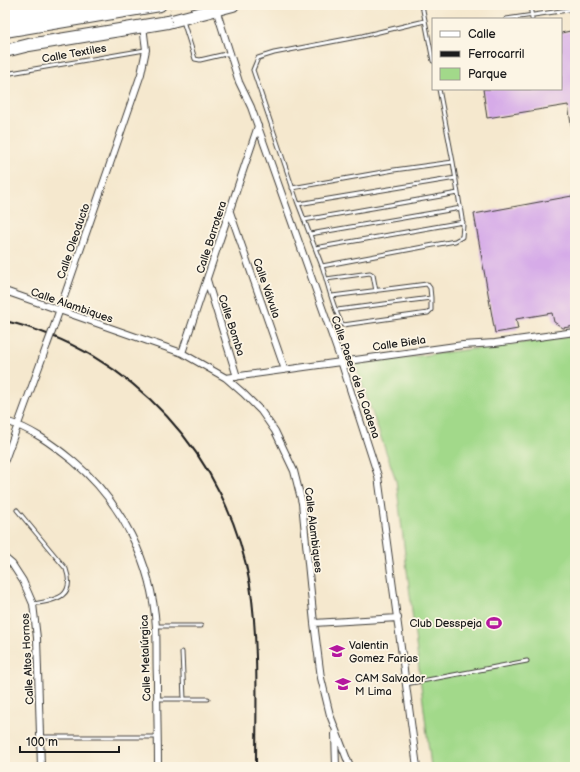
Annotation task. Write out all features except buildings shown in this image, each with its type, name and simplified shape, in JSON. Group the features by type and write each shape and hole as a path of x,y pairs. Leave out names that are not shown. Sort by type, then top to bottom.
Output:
{"highway":[{"path":"5,10 36,5"},
{"path":"5,21 26,16 96,5"},
{"path":"5,31 160,5"},
{"path":"5,51 29,44 177,21 233,5"},
{"path":"26,28 106,32"}],"street":[{"name":"Calle Paseo de la Cadena","path":"216,9 239,82 258,126 341,361 378,476 417,767"},
{"name":"Calle Oleoducto","path":"5,460 53,329 142,74 146,50 143,26"},
{"name":"Calle Barrotera","path":"182,353 258,126"},
{"name":"Calle Válvula","path":"230,212 285,370"},
{"name":"Calle Bomba","path":"207,280 237,377"},
{"name":"Calle Alambiques","path":"5,291 182,353 226,378 261,411 275,431 294,471 302,502 321,678 335,728"},
{"name":"Calle Biela","path":"226,378 341,361 575,332"},
{"name":"Calle Metalúrgica","path":"5,421 18,424 40,436 84,470 103,491 120,514 134,540 144,565 156,626 158,767"},
{"name":"Calle Altos Hornos","path":"5,558 12,564 23,581 33,604 37,638 41,767"},
{"path":"314,623 398,618"},
{"path":"335,728 336,767"},
{"path":"335,728 350,767"}],"lane":[{"path":"422,5 432,57"},
{"path":"530,5 532,18"},
{"path":"511,18 575,9"},
{"path":"177,21 195,59 200,60 230,52"},
{"path":"332,296 427,284 430,288 431,310 428,313 343,326 292,188 254,77 253,70 258,58 274,53 362,36 425,21"},
{"name":"Calle Textiles","path":"5,74 146,50"},
{"path":"322,266 455,241 462,237 463,222 456,178 438,90"},
{"path":"292,188 394,170 453,162"},
{"path":"298,204 456,178"},
{"path":"304,220 458,193"},
{"path":"310,234 460,208"},
{"path":"315,248 463,222"},
{"path":"326,279 370,273 373,275 376,291"},
{"path":"337,310 431,298"},
{"path":"17,510 66,569 69,579 69,587 59,598 33,604"},
{"path":"156,626 201,626"},
{"path":"182,652 184,699"},
{"path":"406,684 527,661"},
{"path":"157,699 208,699"},
{"path":"41,737 158,737"}],"path":[{"path":"169,5 177,21"}],"green space":[{"name":"Club Desspeja","path":"575,336 575,767 431,767 396,480 355,364"}],"railway":[{"path":"5,321 51,335 93,357 132,384 167,416 196,453 221,494 239,538 250,585 253,607 256,653 256,767"}],"place":[{"name":"Club Desspeja","path":"494,623"},
{"name":"Valentin Gomez Farias","path":"337,651"},
{"name":"CAM Salvador M Lima","path":"343,684"}]}
